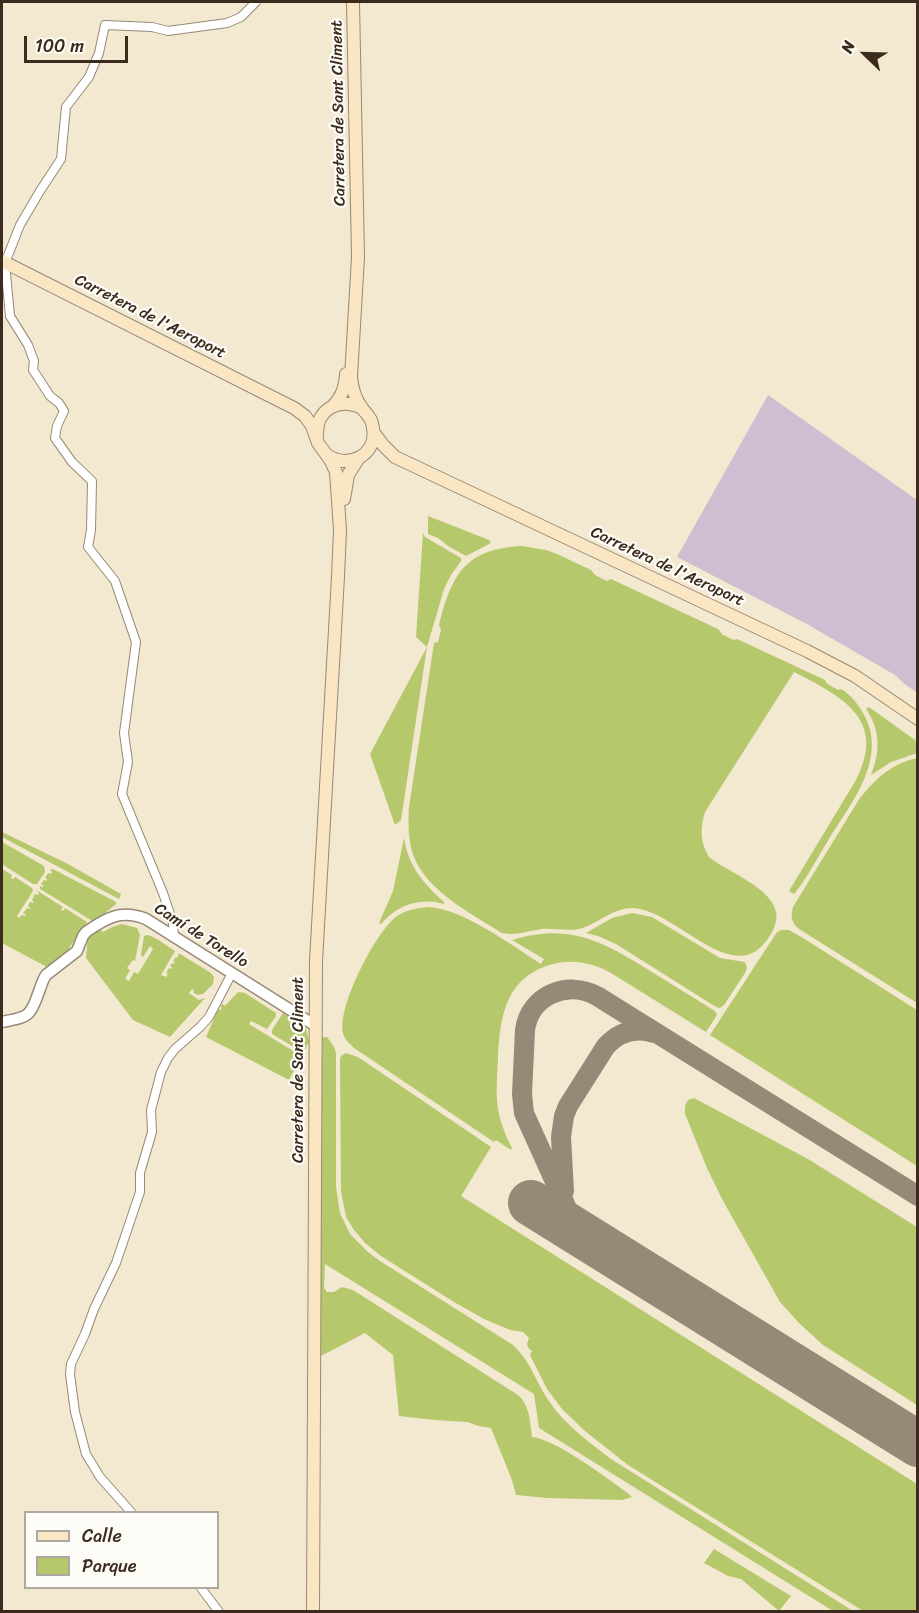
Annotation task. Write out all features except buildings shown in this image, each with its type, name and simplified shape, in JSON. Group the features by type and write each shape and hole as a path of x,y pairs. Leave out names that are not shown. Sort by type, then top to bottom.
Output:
{"main road":[{"name":"Carretera de Sant Climent","path":"353,2 357,230"},
{"path":"340,530 336,472 332,461 318,443 317,436 318,424 324,413 337,401 345,387 353,258 357,230"},
{"path":"340,530 346,482 352,466 372,444 374,433 372,421 355,397 351,378 358,257 357,230"},
{"name":"Carretera de l'Aeroport","path":"3,262 285,402"},
{"path":"285,402 313,410 347,404 362,408"},
{"path":"285,402 304,416 317,436"},
{"name":"Carretera de l'Aeroport","path":"374,433 395,456 807,651 855,676 918,719"},
{"path":"326,454 344,461 360,457"},
{"name":"Carretera de l'Aeroport","path":"360,457 395,456"},
{"name":"Carretera de Sant Climent","path":"313,1611 316,939 337,616 340,530"}],"street":[{"path":"174,936 173,923 163,893 122,794 128,762 124,733 136,642 115,581 88,547 91,530 92,481 72,462 55,438 57,426 64,411 50,396 33,370 34,361 28,345 10,316 3,262 20,225 61,159 66,107 89,78 99,53 105,24 152,27 168,31 227,23 241,17 256,2"},
{"name":"Camí de Torello","path":"2,1022 21,1018 30,1013 34,1008 44,978 77,951 84,934 108,917 120,914 142,917 316,1026"},
{"path":"129,1511 100,1477 86,1455 75,1412 70,1374 71,1364 116,1263 140,1192 140,1173 152,1132 151,1110 161,1072 175,1049 209,1017 232,973"},
{"path":"202,1589 219,1611"}],"shaded area":[{"path":"768,395 917,500 918,690 916,692 895,675 805,623 677,557"}],"green space":[{"path":"428,516 489,540 491,543 466,556 428,534"},
{"path":"423,533 425,537 461,558 444,589 427,647 416,637"},
{"path":"522,546 557,554 591,570 595,575 607,581 611,579 718,629 723,635 737,639 825,680 826,683 848,694 863,713 870,730 872,746 870,762 864,779 848,810 794,894 789,891 856,780 864,759 866,741 863,725 855,712 828,690 794,672 705,812 702,835 709,857 755,886 773,905 777,916 774,928 760,948 744,956 727,954 708,946 651,912 633,908 614,912 578,929 542,929 517,934 502,933 452,901 429,881 421,870 411,845 409,807 434,643 438,642 441,630 439,625 444,607 456,578 474,559 487,552"},
{"path":"427,647 401,820 395,825 370,754"},
{"path":"869,707 915,740 917,745 917,753 891,762 871,775 876,758 877,733 866,709"},
{"path":"918,758 917,1003 799,929 793,922 792,914 793,907 864,793 891,769"},
{"path":"2,832 66,863 121,894 119,899 2,837"},
{"path":"404,838 413,866 444,904 418,902 410,904 394,912 381,924 379,923 393,891"},
{"path":"2,842 44,866 45,872 37,884 33,884 2,864"},
{"path":"2,869 12,875 11,878 15,877 32,888 33,891 17,916 19,918 26,915 23,913 27,908 30,909 28,906 30,902 34,902 32,900 35,894 38,895 38,891 63,907 61,910 65,908 87,922 88,926 79,933 68,950 47,967 2,943"},
{"path":"53,869 116,904 94,922 40,889 40,886 44,886 41,884 44,880 47,881 45,878 48,873 51,874 50,870"},
{"path":"428,907 442,909 472,921 541,964 544,959 512,940 552,933 586,938 618,952 715,1011 717,1015 706,1032 611,973 583,963 553,964 524,978 508,1001 499,1043 497,1095 499,1114 511,1150 496,1140 494,1142 354,1048 343,1033 346,1006 352,989 379,937 397,916 404,912"},
{"path":"632,913 652,917 720,958 745,962 747,968 745,973 724,1005 720,1008 716,1007 616,944 586,933 612,918"},
{"path":"122,924 137,928 140,935 135,961 133,960 127,968 130,970 125,979 129,981 134,972 138,974 153,949 150,946 143,957 141,955 144,936 148,935 175,951 161,975 166,977 169,968 172,967 170,966 175,962 173,961 180,954 214,977 213,984 203,994 197,995 192,989 189,993 199,1000 205,998 170,1037 133,1020 86,958 88,937 100,929 103,932"},
{"path":"789,930 803,938 917,1010 917,1166 710,1035 777,932"},
{"path":"238,992 245,993 276,1013 267,1029 251,1021 249,1024 295,1052 297,1049 272,1034 272,1030 283,1013 306,1028 309,1042 289,1080 206,1037 218,1009 222,1008 220,1006 223,1004 225,1006"},
{"path":"327,1037 336,1053 336,1187 340,1213 350,1234 380,1261 513,1345 529,1365 544,1394 555,1409 577,1432 611,1459 853,1611 833,1611 539,1428 534,1394 325,1264 324,1288 327,1292 334,1292 342,1287 353,1290 518,1395 527,1409 532,1437 542,1439 568,1452 632,1497 622,1500 516,1495 491,1428 468,1422 399,1416 393,1355 365,1333 319,1357 321,1040"},
{"path":"346,1053 358,1057 491,1147 461,1196 917,1484 917,1611 863,1611 628,1465 585,1431 562,1409 547,1389 530,1355 532,1351 527,1344 529,1338 523,1332 510,1330 484,1319 381,1256 365,1243 346,1217 341,1191 340,1060 341,1056"},
{"path":"694,1098 808,1159 917,1227 917,1405 823,1345 780,1302 707,1168 685,1114 688,1100"},
{"path":"714,1549 791,1596 779,1611 741,1579 728,1576 704,1563"}],"taxiway":[{"path":"589,1238 579,1229 569,1213 524,1113 522,1094 525,1030 528,1018 542,1000 562,990 585,991 597,996 918,1196"},
{"path":"564,1191 561,1137 568,1106 611,1041 628,1032 654,1033"}],"runway":[{"path":"531,1203 918,1444"}]}
